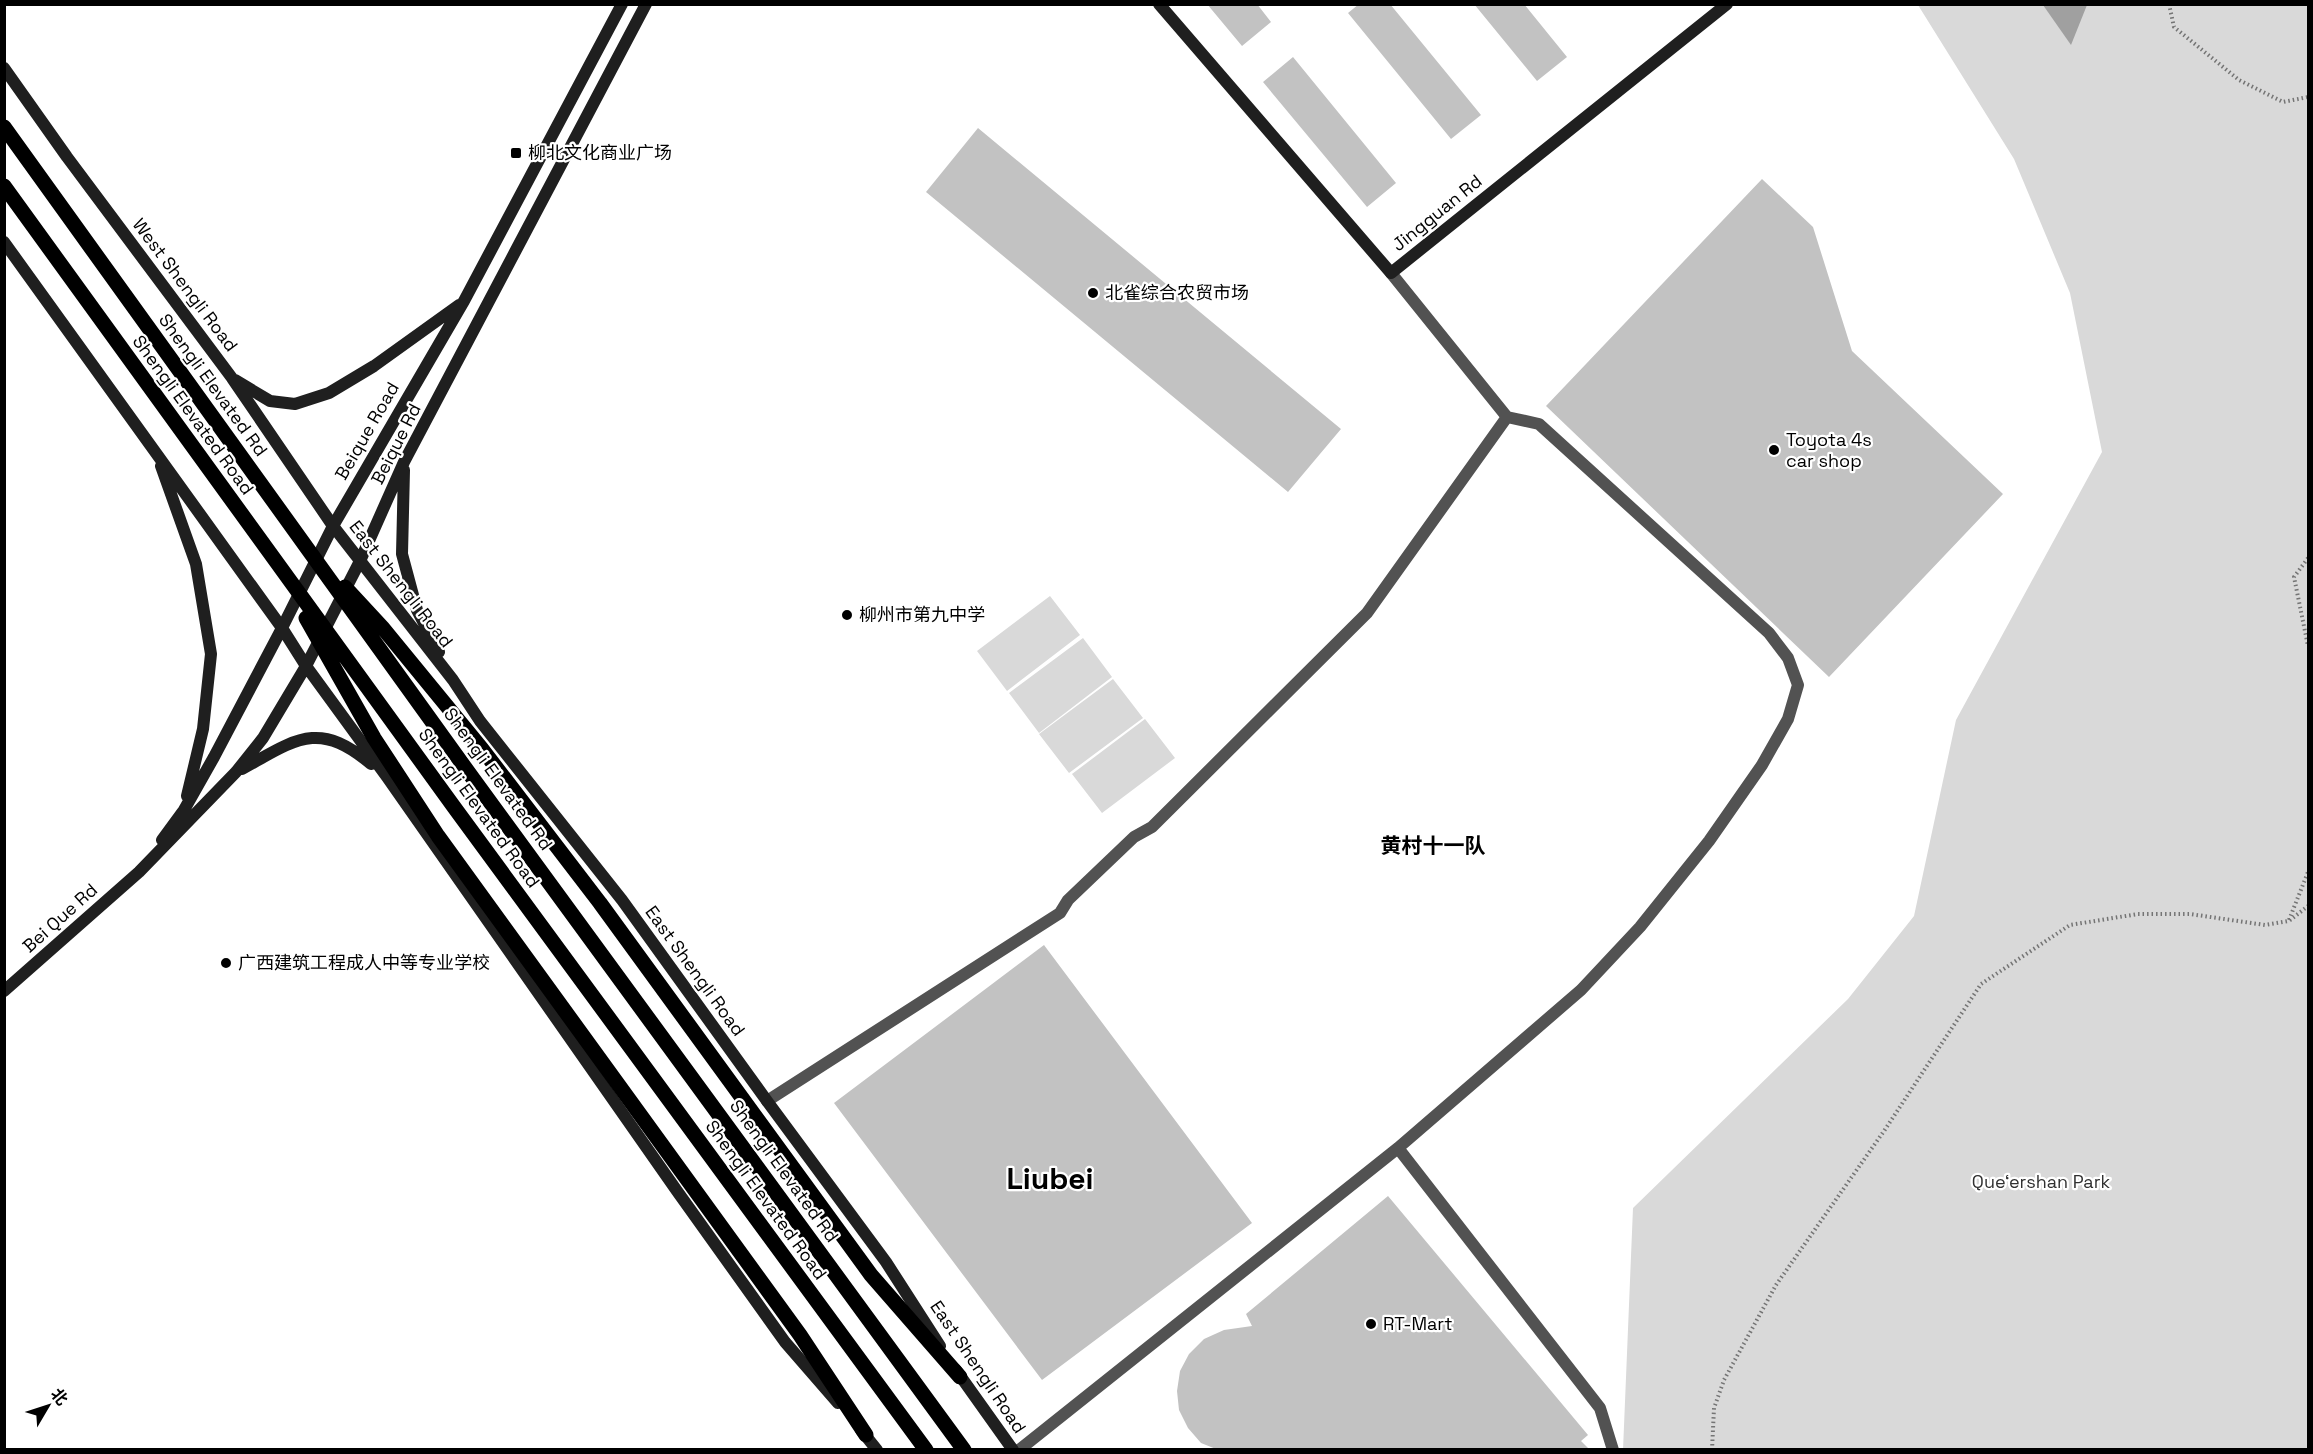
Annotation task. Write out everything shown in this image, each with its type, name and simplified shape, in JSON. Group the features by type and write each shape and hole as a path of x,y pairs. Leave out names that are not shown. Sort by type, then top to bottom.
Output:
{"main road":[{"name":"Beique Road","path":"139,872 184,810 282,628 333,526 464,301 622,4"},
{"name":"Beique Rd","path":"139,872 236,772 263,738 306,666 360,561 404,462 646,4"},
{"name":"Jingguan Rd","path":"1159,4 1391,273 1726,4"},
{"name":"West Shengli Road","path":"4,69 232,378 333,526"},
{"name":"Shengli Elevated Rd","path":"4,127 474,780 964,1449"},
{"name":"Shengli Elevated Road","path":"4,186 271,555 926,1449"},
{"path":"4,242 282,628 306,666 387,777 785,1342 877,1449"},
{"path":"232,378 270,401 295,404 329,393 374,366 464,301"},
{"path":"156,454 196,564 211,654 203,729 184,810"},
{"path":"404,462 402,554 417,610 453,680"},
{"name":"East Shengli Road","path":"333,526 453,680 480,721 622,900 886,1262 960,1377 1013,1449"},
{"path":"297,534 382,627 482,749 600,903 871,1275 960,1377"},
{"path":"271,555 374,738 438,836 800,1335 866,1435"},
{"path":"236,772 293,741 314,736 352,747 387,777"},
{"name":"Bei Que Rd","path":"4,991 139,872"}],"street":[{"path":"1019,1449 1398,1148 1581,990 1640,927 1709,841 1762,765 1788,719 1798,685 1788,658 1769,633 1539,424 1507,417 1391,273"},
{"path":"767,1101 1060,913 1068,900 1134,837 1152,827 1367,613 1507,417"},
{"path":"1398,1148 1600,1408 1613,1449"}],"path":[{"path":"2169,4 2174,27 2239,80 2283,102 2308,97"},
{"path":"2308,558 2294,577 2308,646"},
{"path":"2289,921 2308,872"},
{"path":"1712,1449 1714,1408 1724,1380 1776,1286 1884,1131 1981,984 2070,925 2138,914 2190,914 2265,925 2289,921 2308,906"}],"green space":[{"name":"Que‘ershan Park","path":"1918,5 2308,5 2308,1449 1623,1450 1633,1208 1848,999 1914,916 1956,720 2102,452 2070,293 2014,159"},
{"path":"1050,596 1080,635 1007,691 977,651"},
{"path":"1083,638 1112,677 1039,733 1009,693"},
{"path":"1113,679 1143,718 1069,773 1039,734"},
{"path":"1145,719 1175,758 1102,813 1072,774"}],"shaded area":[{"path":"2043,5 2087,5 2071,45"}],"building":[{"path":"1207,4 1257,4 1271,22 1242,46"},
{"path":"1359,4 1390,4 1481,115 1451,139 1348,13"},
{"path":"1474,4 1524,4 1567,57 1537,81"},
{"path":"1293,57 1396,183 1367,207 1263,82"},
{"path":"978,128 1341,429 1288,492 926,192"},
{"name":"Toyota 4s car shop","path":"1762,179 1813,227 1852,351 2003,494 1829,677 1546,406"},
{"path":"1044,945 1252,1223 1042,1380 834,1103"},
{"name":"RT-Mart","path":"1388,1196 1588,1435 1581,1441 1589,1449 1216,1449 1201,1443 1188,1428 1179,1410 1177,1391 1180,1371 1189,1354 1204,1339 1224,1330 1252,1326 1246,1314"}],"place":[{"name":"柳北文化商业广场","path":"516,153"},
{"name":"北雀综合农贸市场","path":"1093,293"},
{"name":"Toyota 4s car shop","path":"1774,450"},
{"name":"柳州市第九中学","path":"847,615"},
{"name":"广西建筑工程成人中等专业学校","path":"226,963"},
{"name":"RT-Mart","path":"1371,1324"}],"district":[{"name":"黄村十一队","path":"1433,846"},
{"name":"Liubei","path":"1050,1179"}]}
